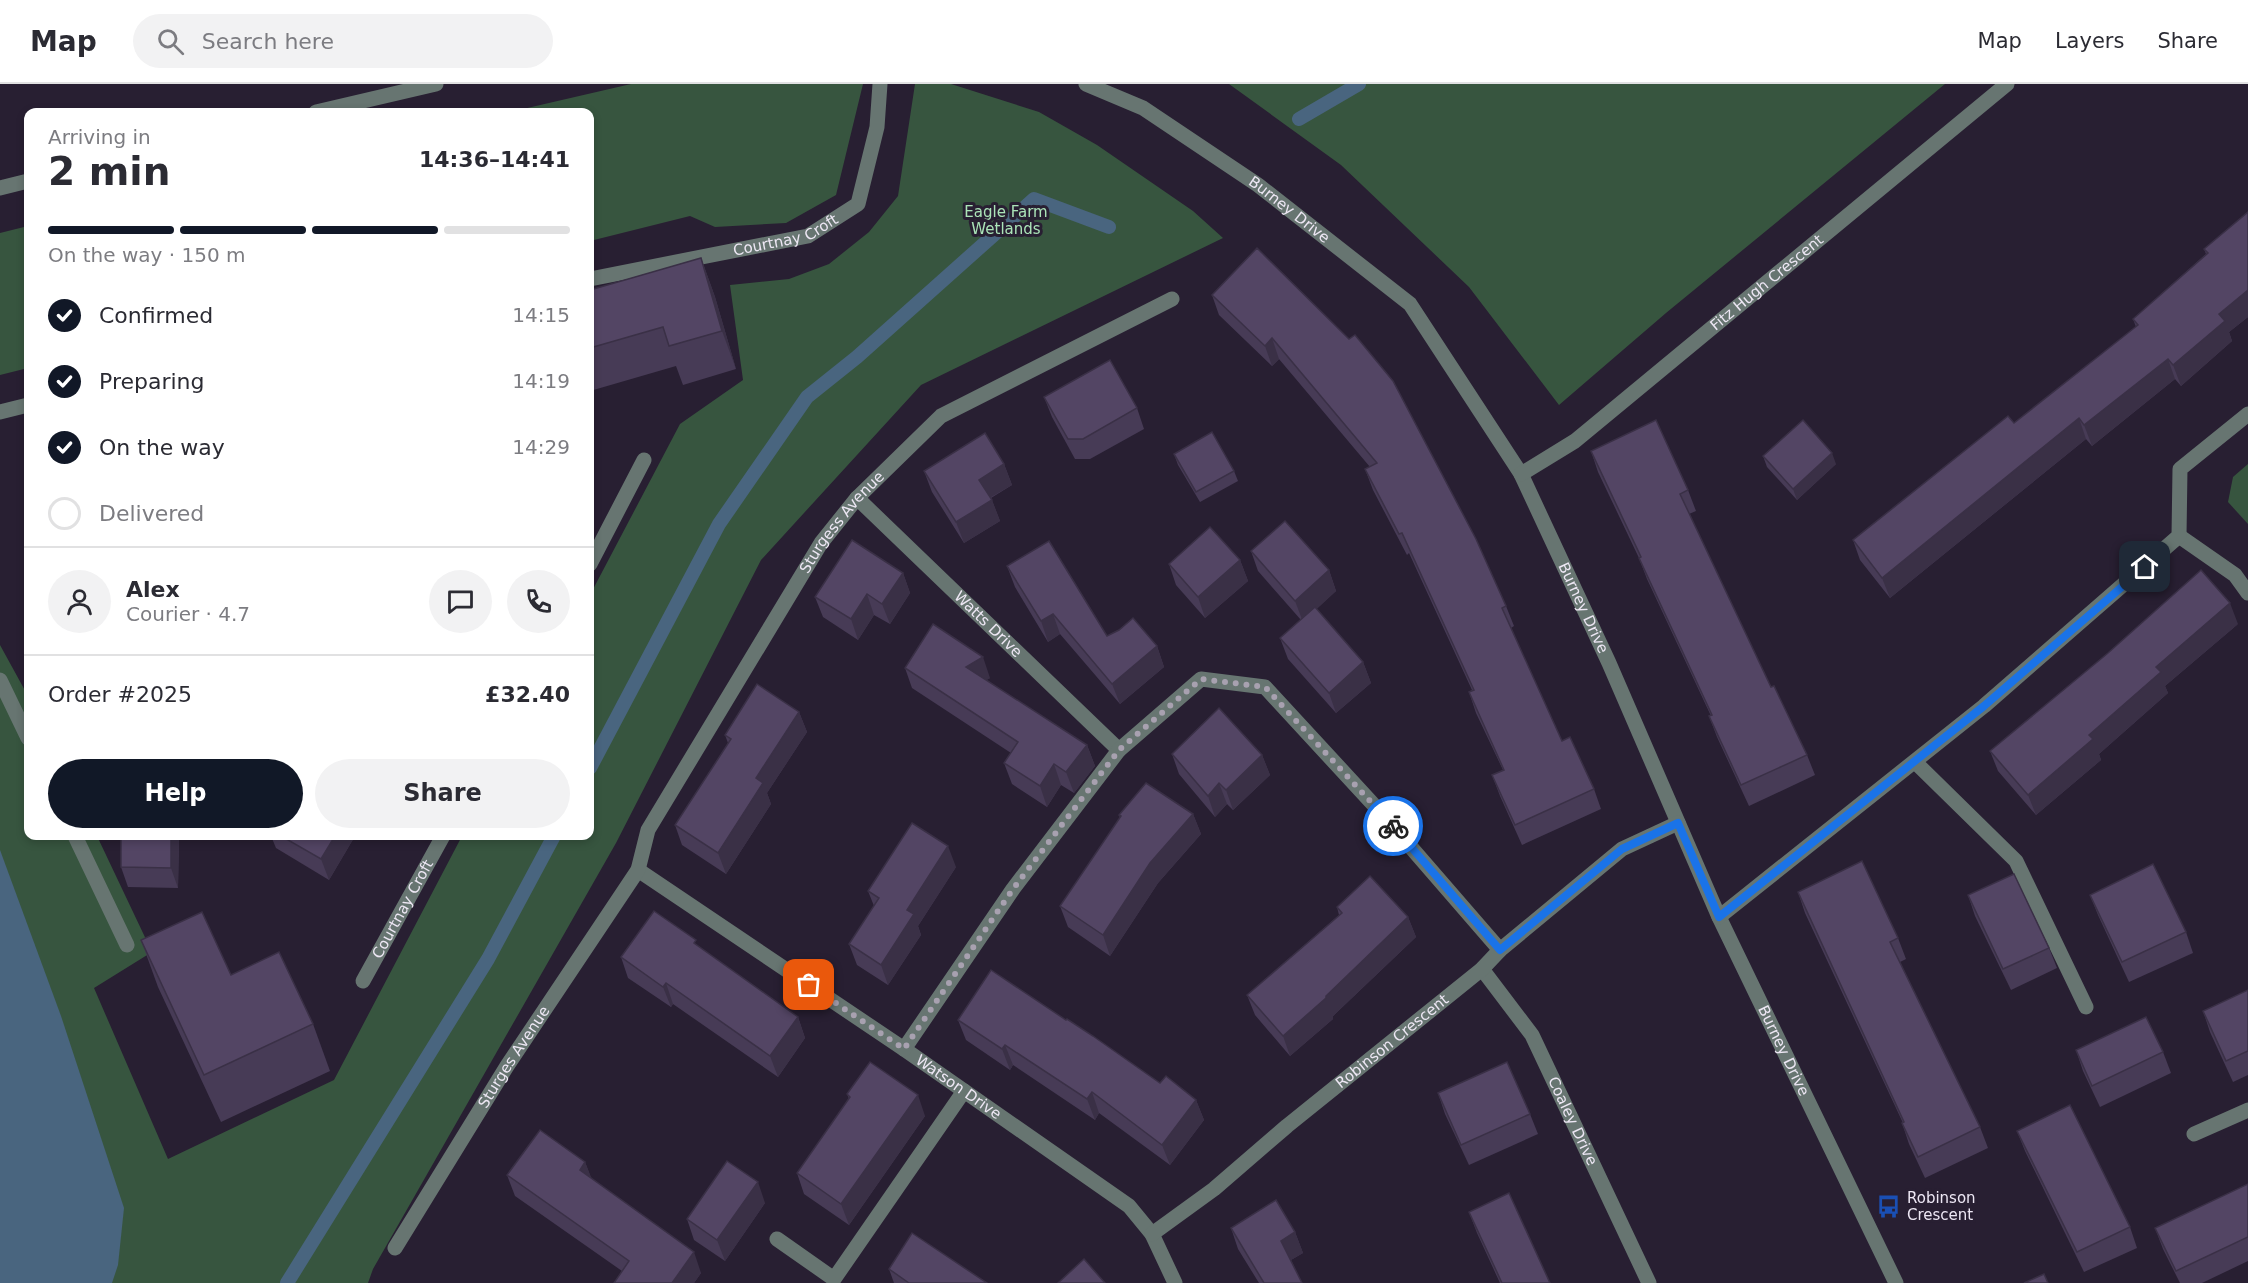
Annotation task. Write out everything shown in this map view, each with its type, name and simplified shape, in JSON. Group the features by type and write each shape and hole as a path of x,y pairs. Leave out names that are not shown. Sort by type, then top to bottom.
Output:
{"street":[{"path":"333,108 436,84"},
{"name":"Courtnay Croft","path":"594,278 808,236 858,204 877,127 880,84"},
{"name":"Burney Drive","path":"1086,84 1143,108 1249,178 1410,304 1521,474 1609,663 1719,917 1896,1283"},
{"name":"Fitz Hugh Crescent","path":"1521,474 1575,441 2007,84"},
{"path":"0,188 24,183"},
{"name":"Sturgess Avenue","path":"638,870 648,830 821,543 857,498 941,416 1172,299"},
{"path":"0,412 24,406"},
{"path":"1719,917 1984,706 2179,536 2180,469 2248,414"},
{"path":"594,556 644,460"},
{"name":"Watts Drive","path":"857,498 1119,750"},
{"path":"2179,536 2235,575 2248,593"},
{"path":"904,1049 1013,889 1119,750 1201,679 1265,687 1383,815 1500,950"},
{"path":"0,680 24,730"},
{"path":"1915,762 2016,861 2086,1007"},
{"name":"Robinson Crescent","path":"1152,1234 1214,1189 1287,1126 1482,969 1500,950 1622,849 1678,823"},
{"path":"77,840 127,945"},
{"name":"Courtnay Croft","path":"363,981 441,840"},
{"name":"Watson Drive","path":"638,870 904,1049 1129,1206 1152,1234"},
{"name":"Sturges Avenue","path":"395,1248 507,1066 638,870"},
{"name":"Coaley Drive","path":"1482,969 1532,1035 1649,1283"},
{"path":"777,1239 834,1279 964,1091"},
{"path":"2194,1134 2248,1110"},
{"path":"1152,1234 1175,1283"}],"green space":[{"path":"631,84 863,84 836,195 786,223 715,227 690,216 594,240 594,108 527,108"},
{"name":"Eagle Farm Wetlands","path":"915,84 951,84 1039,112 1097,145 1193,211 1223,238 921,385 761,560 616,843 373,1269 368,1283 0,1283 0,645 24,689 24,840 99,840 152,952 94,988 168,1159 334,1080 460,840 594,840 594,587 680,424 743,380 730,285 789,279 829,264 869,232 898,196"},
{"path":"1229,84 1945,84 1666,313 1559,405 1469,287 1341,165"},
{"path":"24,227 24,369 0,375 0,233"},
{"path":"2248,464 2248,524 2228,502 2233,477"}],"water":[{"path":"0,850 61,1016 124,1208 118,1265 112,1283 0,1283"}],"building":[{"path":"2248,212 2248,290 2219,314 2225,321 2173,365 2168,359 2084,425 2079,418 1882,578 1853,540 2008,416 2014,423 2138,325 2133,319 2208,253 2204,249"},
{"path":"1257,248 1349,339 1355,335 1393,381 1476,539 1506,606 1502,608 1562,741 1570,737 1594,789 1515,825 1492,775 1504,770 1469,692 1474,690 1402,533 1399,534 1365,469 1377,463 1272,338 1265,346 1212,295"},
{"path":"701,258 722,331 669,346 663,327 594,347 594,289"},
{"path":"1110,360 1137,408 1083,439 1068,439 1044,397"},
{"path":"1656,420 1688,490 1680,494 1771,687 1774,686 1807,755 1741,785 1709,716 1712,715 1591,451"},
{"path":"1803,420 1832,453 1793,489 1763,456"},
{"path":"1212,432 1234,471 1196,492 1174,454"},
{"path":"985,433 1004,464 979,480 992,500 956,522 924,471"},
{"path":"1285,521 1329,570 1295,601 1251,551"},
{"path":"1210,527 1240,560 1198,597 1169,564"},
{"path":"852,540 903,573 882,604 867,594 851,619 815,597"},
{"path":"1049,541 1107,636 1119,630 1133,618 1157,646 1112,684 1053,614 1041,621 1007,566"},
{"path":"2201,570 2230,603 2156,667 2161,672 2089,735 2093,739 2028,795 1990,751 2108,653"},
{"path":"1315,607 1363,662 1329,693 1280,638"},
{"path":"933,624 983,657 966,667 1087,745 1066,772 1054,764 1040,786 1004,763 1018,742 905,668"},
{"path":"757,684 799,712 756,778 763,783 718,853 675,825 731,739 725,735"},
{"path":"1219,708 1262,755 1226,790 1219,783 1208,796 1172,754"},
{"path":"1146,783 1193,814 1150,863 1103,935 1060,906 1121,816 1119,815"},
{"path":"912,823 948,846 907,910 914,914 881,965 849,944 879,898 868,891"},
{"path":"121,840 171,840 171,868 121,867"},
{"path":"288,840 333,840 321,859"},
{"path":"1862,861 1898,938 1890,942 1980,1127 1918,1157 1798,892"},
{"path":"2153,864 2186,932 2122,962 2090,895"},
{"path":"2014,874 2049,948 2003,969 1968,895"},
{"path":"1370,876 1408,917 1326,998 1283,1036 1247,995 1342,913 1337,907"},
{"path":"654,911 696,940 694,943 798,1017 770,1056 666,983 663,987 621,957"},
{"path":"202,912 231,975 279,952 313,1024 204,1075 141,940"},
{"path":"991,970 1093,1036 1160,1083 1166,1076 1196,1100 1162,1145 1092,1092 1087,1099 1005,1045 1002,1049 958,1020"},
{"path":"2248,990 2248,1051 2226,1061 2203,1011"},
{"path":"2146,1017 2163,1052 2092,1086 2076,1050"},
{"path":"870,1062 918,1095 841,1204 797,1173 850,1097 847,1094"},
{"path":"1507,1062 1530,1114 1461,1145 1438,1093"},
{"path":"2070,1105 2130,1227 2077,1252 2017,1131"},
{"path":"540,1130 585,1162 580,1170 694,1252 672,1283 614,1283 629,1261 507,1175"},
{"path":"727,1161 758,1182 717,1240 687,1219"},
{"path":"2248,1184 2248,1237 2176,1271 2155,1228"},
{"path":"1509,1193 1550,1283 1502,1283 1469,1212"},
{"path":"1276,1200 1295,1232 1281,1241 1302,1283 1264,1283 1231,1228"},
{"path":"912,1233 987,1283 909,1283 889,1269"},
{"path":"1084,1259 1105,1283 1058,1283"},
{"path":"2044,1274 2048,1283 2024,1283"}],"waterway":[{"path":"1299,119 1359,84"},
{"path":"594,760 719,524 807,397 857,357 1034,199 1109,227"},
{"path":"287,1283 488,959 552,840"}],"way so far":[{"path":"809,985 904,1049 1013,889 1119,750 1201,679 1265,687 1393,826"}],"place":[{"name":"Robinson Crescent","path":"1889,1207"}],"route":[{"path":"1393,826 1500,950 1622,849 1678,823 1719,917 1984,706 2145,567"}]}
